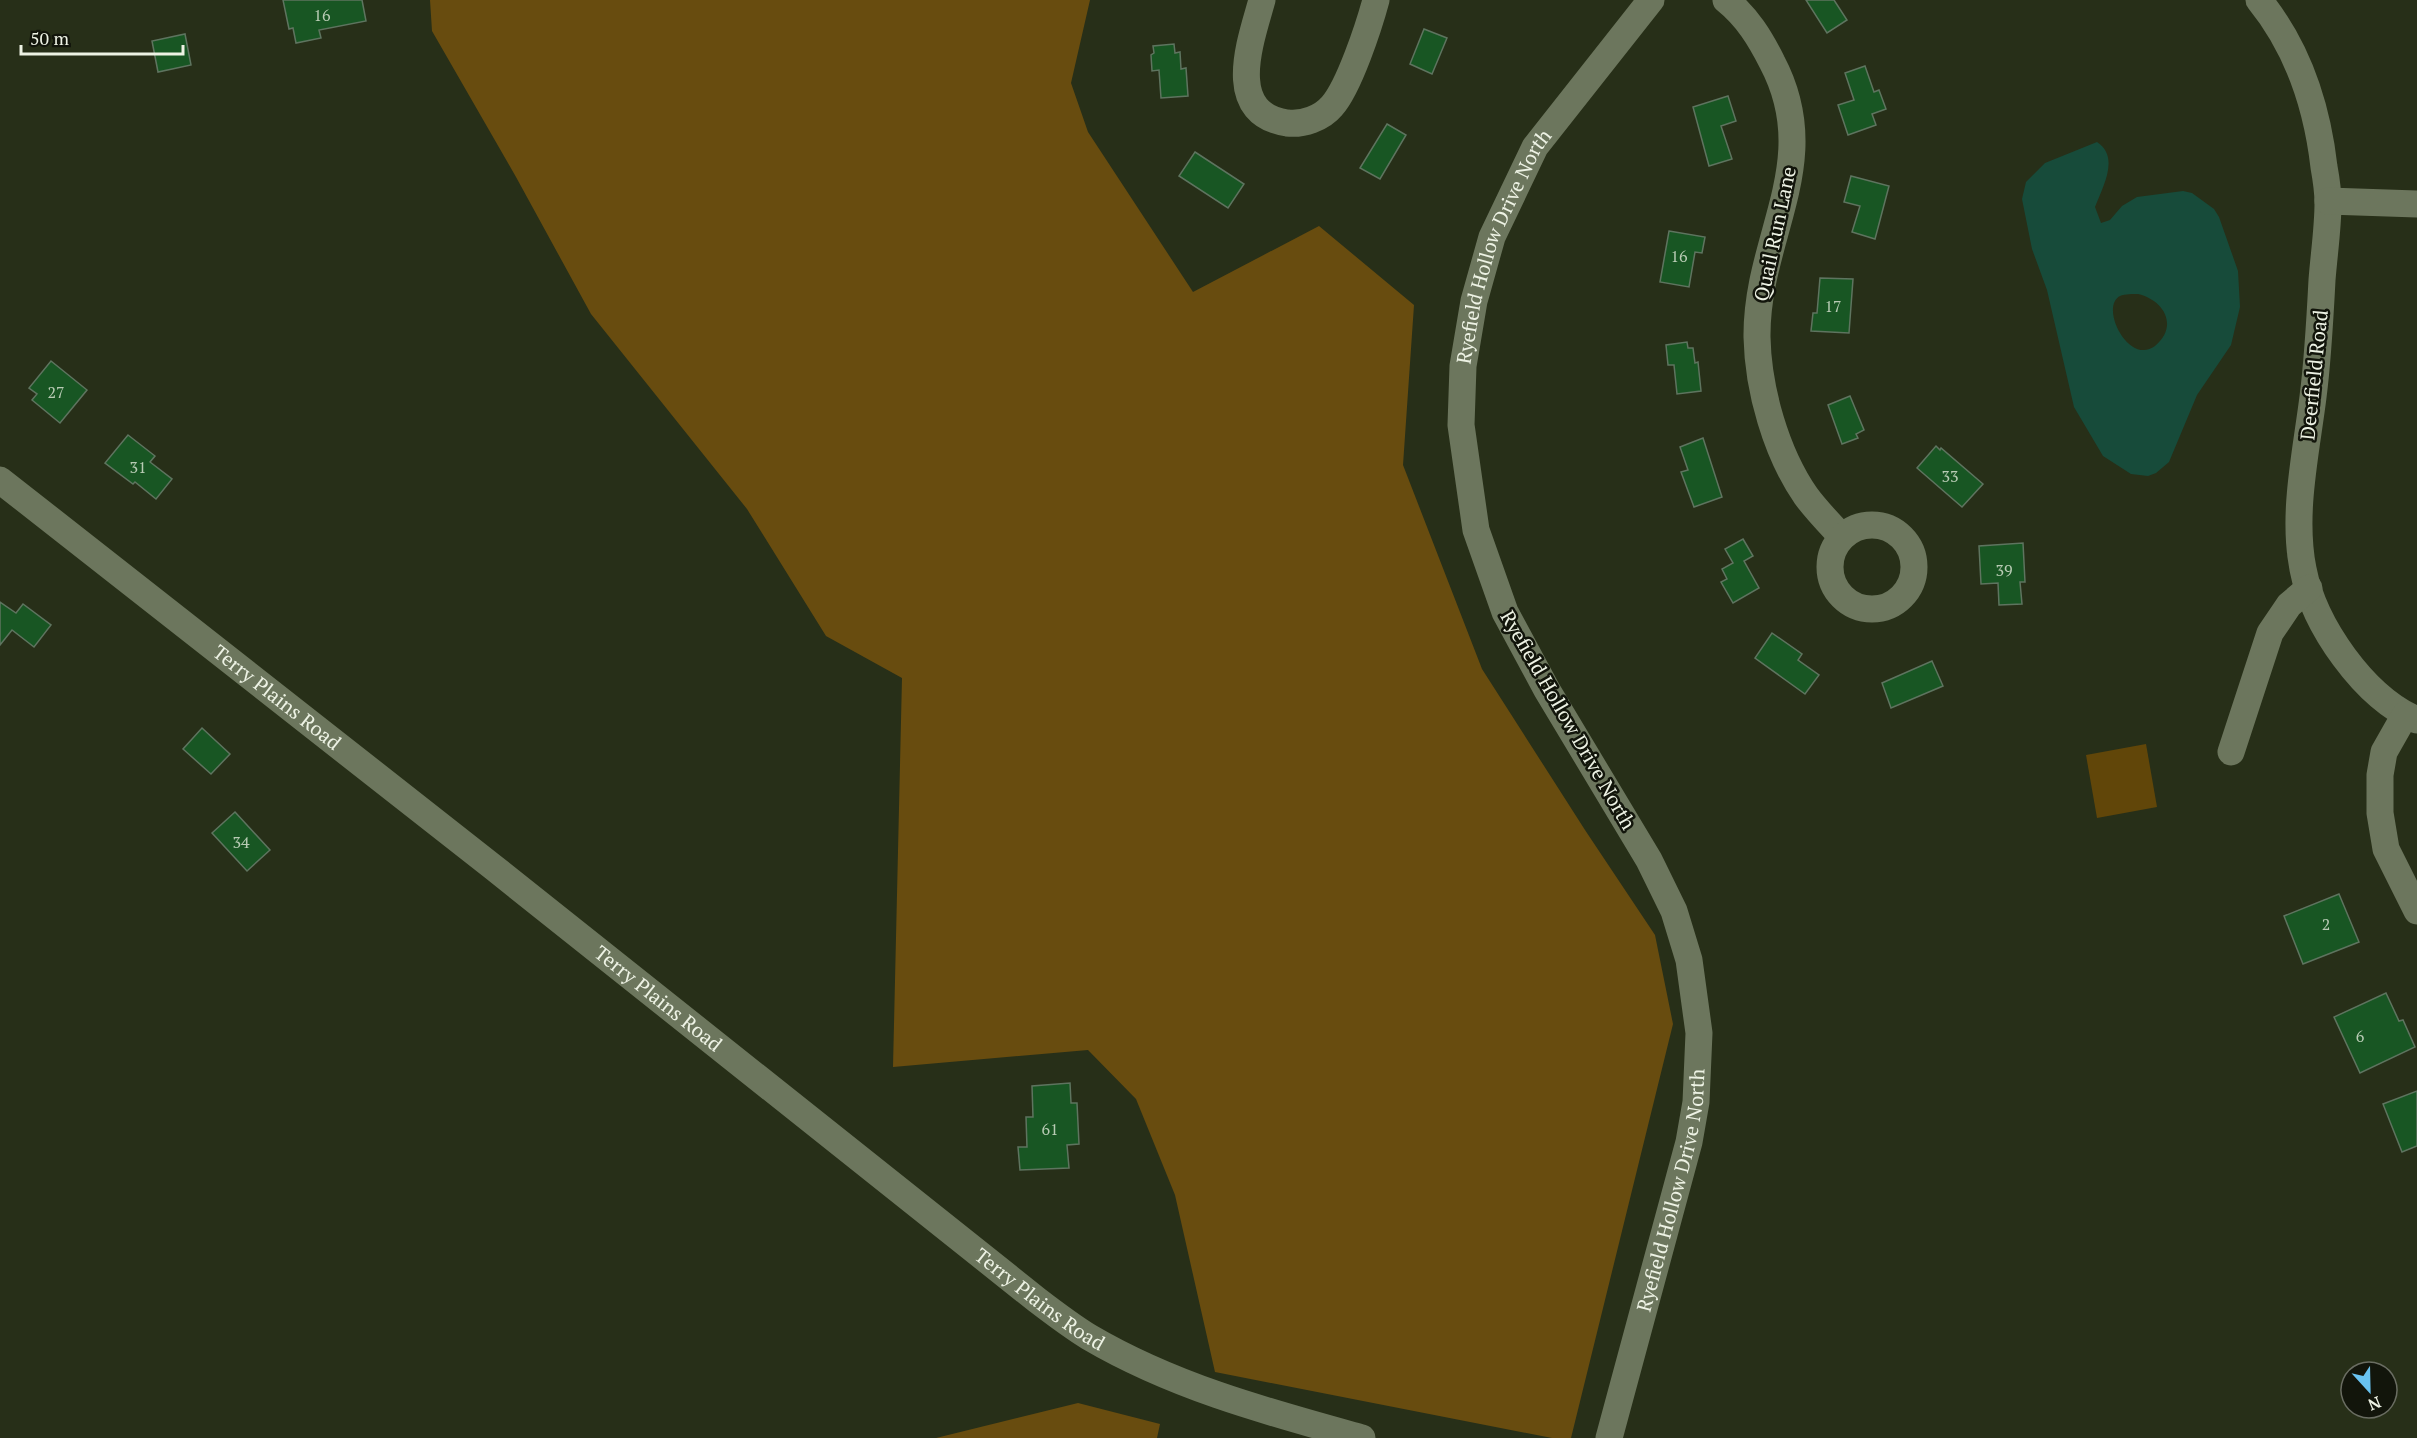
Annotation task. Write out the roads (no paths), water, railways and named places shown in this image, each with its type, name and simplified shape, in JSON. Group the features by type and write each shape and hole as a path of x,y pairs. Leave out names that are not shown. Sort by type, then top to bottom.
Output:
{"street":[{"path":"1262,0 1246,56 1246,81 1249,95 1258,110 1271,119 1289,123 1310,120 1333,105 1350,74 1376,0"},
{"name":"Ryefield Hollow Drive North","path":"1609,1438 1689,1142 1696,1102 1699,1033 1689,960 1674,911 1649,860 1547,690 1505,612 1476,530 1461,425 1463,366 1474,301 1492,237 1535,147 1651,0"},
{"name":"Quail Run Lane","path":"1726,0 1756,32 1780,76 1789,104 1794,135 1791,174 1760,288 1757,335 1760,378 1772,426 1792,470 1806,495 1842,537"},
{"name":"Deerfield Road","path":"2259,0 2270,13 2299,63 2321,137 2328,201 2318,358 2300,522 2303,570 2323,625 2351,667 2374,692 2411,718"},
{"path":"2328,201 2417,204"},
{"name":"Terry Plains Road","path":"0,480 493,867 1037,1300 1088,1336 1168,1376 1240,1404 1362,1438"},
{"path":"2231,752 2270,633 2289,604 2309,588"},
{"path":"2411,718 2384,752 2380,775 2380,813 2386,849 2417,911"}]}
